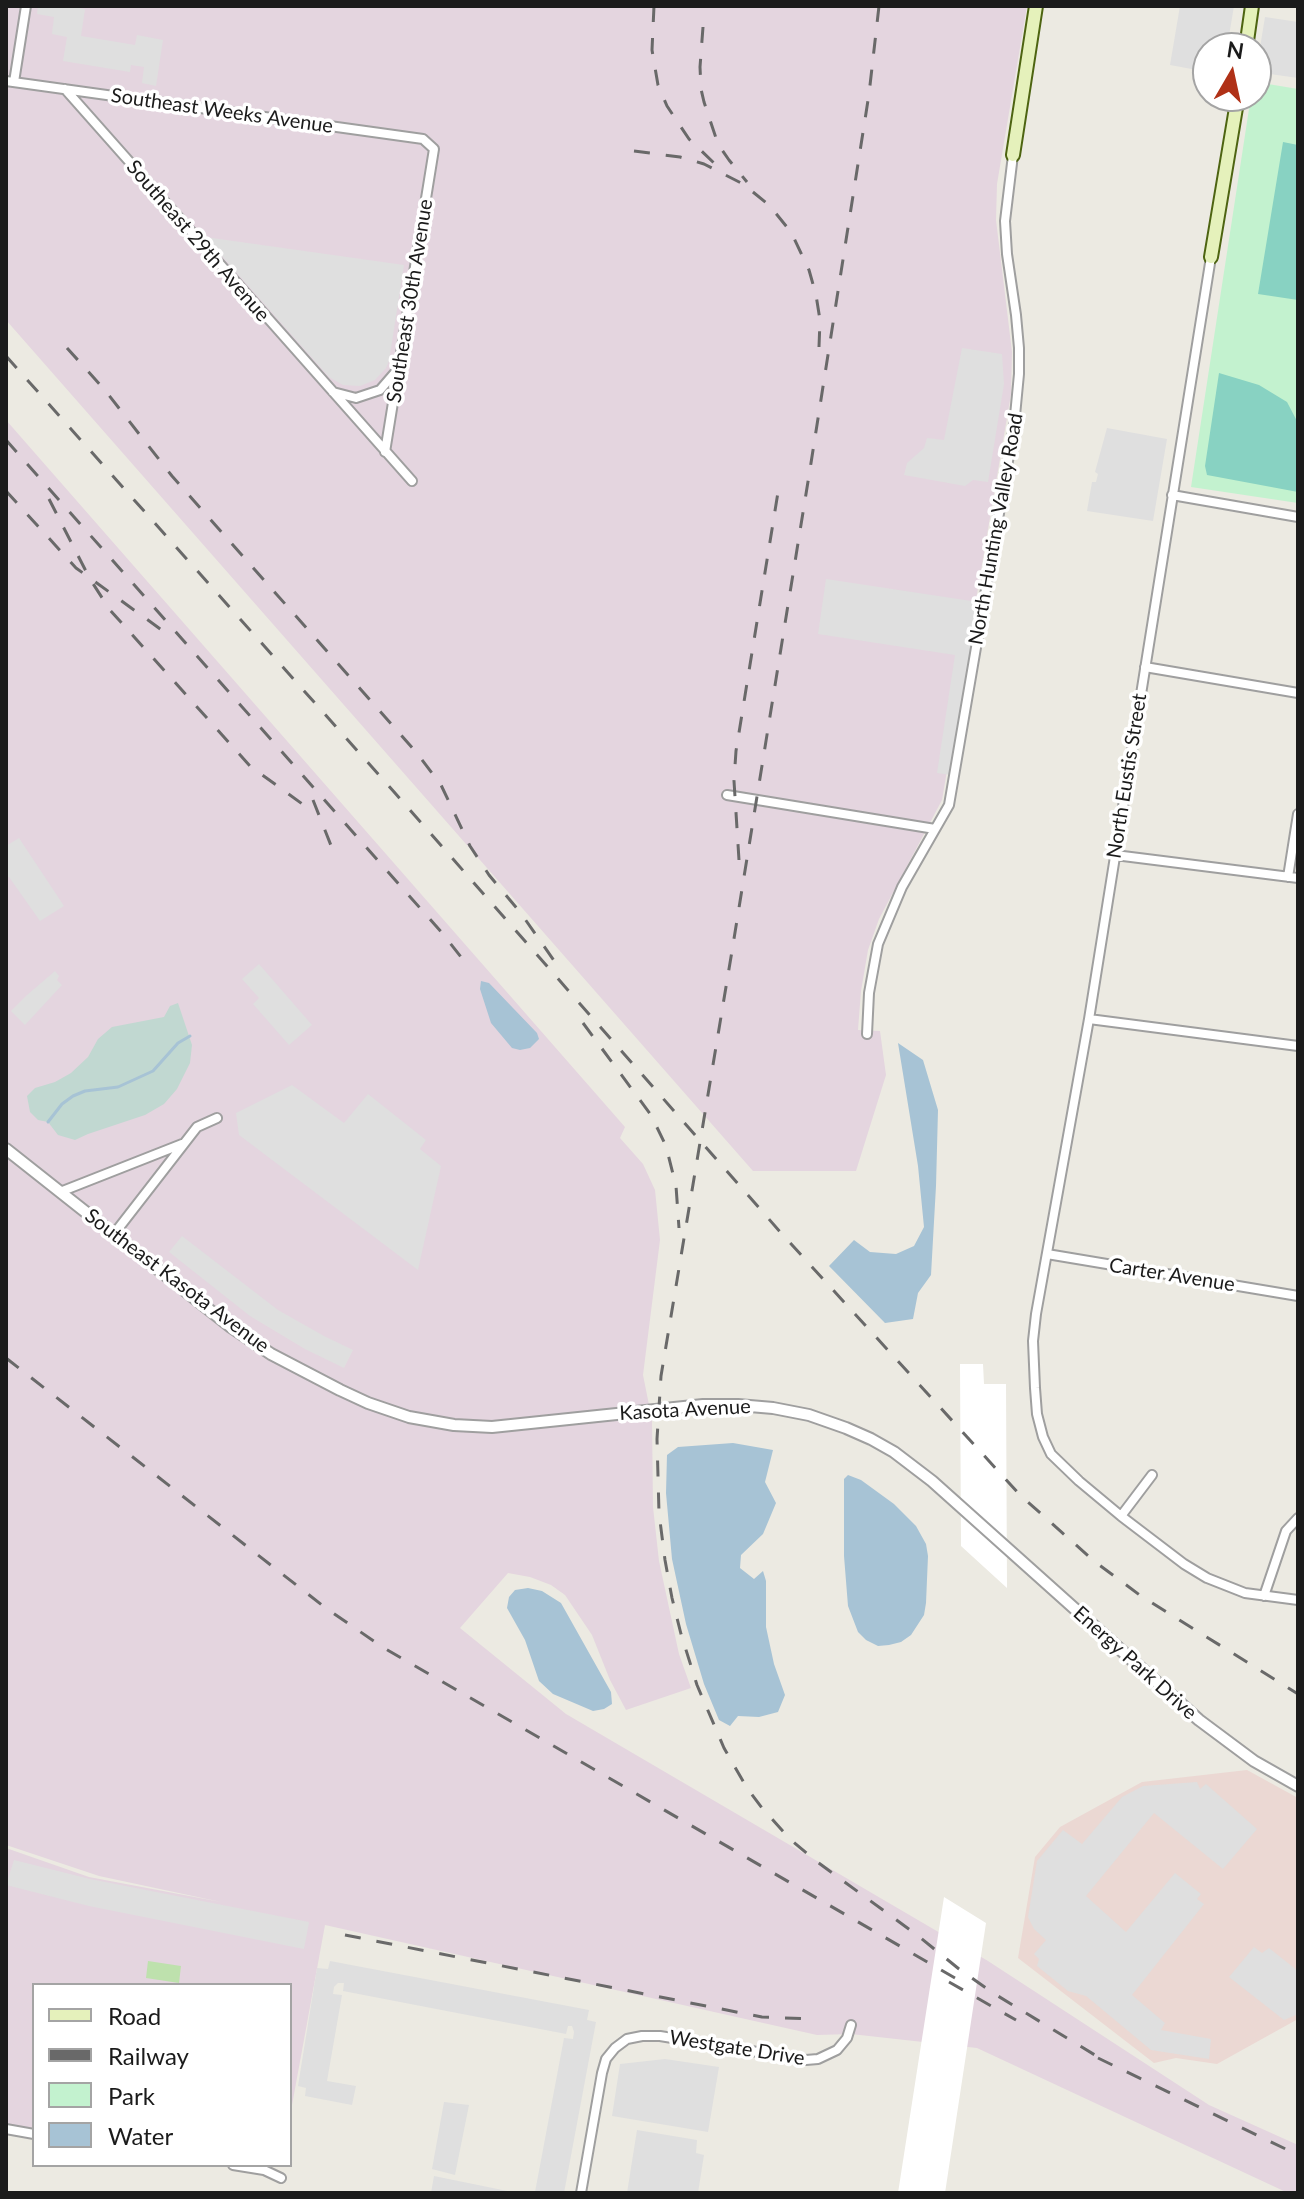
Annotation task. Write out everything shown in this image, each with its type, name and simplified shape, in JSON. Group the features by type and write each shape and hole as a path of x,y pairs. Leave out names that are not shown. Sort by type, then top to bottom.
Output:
{"main road":[{"name":"North Hunting Valley Road","path":"1013,155 1036,6"},
{"path":"1248,32 1252,6"},
{"name":"North Eustis Street","path":"1211,257 1235,112"}],"street":[{"path":"10,82 26,6"},
{"name":"Southeast Weeks Avenue","path":"10,82 423,139 434,149"},
{"name":"Southeast 29th Avenue","path":"65,89 412,481"},
{"name":"Southeast 30th Avenue","path":"385,452 434,149"},
{"name":"North Hunting Valley Road","path":"867,1034 869,993 878,944 902,887 944,818 951,793 1017,400 1019,348 1005,221 1013,155"},
{"name":"North Eustis Street","path":"1121,1516 1051,1454 1043,1437 1037,1414 1034,1364 1036,1314 1089,1019 1211,257"},
{"path":"332,392 356,398 380,390 399,368"},
{"path":"1172,495 1298,517"},
{"path":"1145,667 1298,693"},
{"path":"727,795 935,829"},
{"path":"1288,877 1298,814"},
{"path":"1115,855 1298,878"},
{"path":"1089,1019 1298,1046"},
{"path":"114,1234 197,1127 217,1118"},
{"path":"60,1192 183,1143"},
{"name":"Southeast Kasota Avenue","path":"6,1149 231,1327 271,1354 368,1403 403,1414"},
{"name":"Carter Avenue","path":"1047,1254 1298,1296"},
{"name":"Kasota Avenue","path":"403,1414 436,1423 471,1427 721,1404 773,1408 809,1415 846,1428 894,1452 983,1525"},
{"path":"1152,1475 1121,1516 1207,1578 1245,1593 1298,1600"},
{"path":"1264,1596 1282,1540 1298,1518"},
{"name":"Energy Park Drive","path":"983,1525 1199,1720 1254,1761 1298,1786"},
{"name":"Westgate Drive","path":"581,2193 606,2059 627,2039 660,2036 806,2060 827,2056 837,2050 847,2038 851,2025"},
{"path":"6,2129 32,2134"},
{"path":"245,2167 264,2170 281,2178"}],"shaded area":[{"path":"6,6 1027,6 997,184 996,220 1012,352 1011,394 942,800 879,919 868,950 858,1030 880,1031 886,1075 856,1171 753,1171 6,320"},
{"path":"38,6 85,9 81,36 135,45 137,35 163,40 156,86 142,83 144,67 131,65 130,72 63,61 67,37 52,34 54,17 37,14"},
{"path":"1180,6 1234,6 1230,32 1192,32 1192,69 1170,65"},
{"path":"1265,17 1298,22 1298,78 1272,74 1272,32 1263,32"},
{"path":"1283,142 1298,145 1298,300 1258,294"},
{"path":"205,237 404,265 386,368 375,380 360,386 343,385 329,377"},
{"path":"962,348 1002,354 1004,384 988,482 973,480 965,486 904,475 907,463 924,448 927,438 944,440"},
{"path":"1219,373 1259,385 1287,402 1298,423 1298,492 1207,475 1205,466"},
{"path":"6,420 625,1127 620,1138 643,1164 655,1190 660,1240 643,1375 652,1420 653,1507 659,1561 679,1654 691,1688 626,1710 592,1635 565,1595 551,1585 530,1577 508,1573 460,1628 566,1714 988,1961 1209,2105 1298,2145 1298,2193 1288,2193 977,2048 851,2034 817,2035 325,1925 292,2105 292,1983 32,1983 32,2131 6,2126 6,1848 89,1877 221,1902 99,1876 6,1845"},
{"path":"1107,428 1167,439 1153,521 1087,511"},
{"path":"826,579 978,602 951,775 937,773 955,655 818,634"},
{"path":"19,838 64,906 40,921 9,877 6,878 6,846"},
{"path":"259,964 312,1025 289,1045 253,1004 259,998 242,979"},
{"path":"55,971 62,985 25,1025 11,1011"},
{"path":"178,1003 192,1045 190,1063 177,1089 164,1104 145,1115 75,1140 58,1135 48,1122 38,1120 30,1112 27,1096 35,1088 71,1073 88,1057 98,1039 112,1027 164,1017 170,1006"},
{"path":"292,1085 344,1123 368,1094 426,1140 420,1149 441,1166 418,1270 239,1135 236,1113"},
{"path":"182,1236 278,1310 353,1350 344,1368 250,1316 169,1252"},
{"path":"1247,1770 1298,1798 1298,2019 1217,2064 1176,2058 1154,2063 1018,1958 1035,1857 1060,1827 1142,1782"},
{"path":"1197,1782 1200,1789 1206,1784 1257,1829 1223,1869 1154,1813 1086,1896 1126,1932 1175,1873 1201,1894 1197,1899 1204,1904 1132,1995 1165,2023 1161,2030 1211,2039 1209,2059 1151,2050 1086,1996 1068,1991 1037,1966 1039,1959 1034,1954 1046,1940 1034,1929 1028,1917 1037,1861 1063,1830 1082,1844 1122,1797 1143,1786"},
{"path":"14,1860 90,1879 309,1922 304,1949 89,1906 6,1885"},
{"path":"1254,1947 1262,1953 1269,1948 1298,1971 1298,2014 1284,2020 1229,1977"},
{"path":"330,1961 589,2010 587,2020 596,2022 564,2193 535,2192 564,2038 573,2039 572,2026 568,2026 566,2034 343,1991 344,1983 338,1983 333,1994 342,1995 327,2081 356,2086 352,2105 305,2096 306,2088 298,2086 317,1968 328,1969"},
{"path":"665,2059 719,2067 708,2132 612,2116 620,2064"},
{"path":"444,2102 469,2105 455,2175 432,2169"},
{"path":"637,2130 697,2140 696,2153 704,2155 698,2193 627,2193"},
{"path":"434,2176 517,2193 431,2193"}],"green space":[{"path":"1272,85 1298,89 1298,503 1191,487 1249,112 1272,112"},
{"path":"148,1961 181,1966 179,1983 146,1978"}],"water":[{"path":"481,981 489,983 537,1033 539,1039 530,1048 512,1048 491,1023 480,989"},
{"path":"898,1043 923,1060 938,1110 936,1186 931,1275 918,1293 913,1319 885,1323 829,1266 854,1240 870,1252 896,1254 914,1246 924,1227 918,1166"},
{"path":"733,1443 773,1450 765,1482 776,1503 763,1534 741,1555 740,1568 754,1579 763,1571 766,1581 766,1627 785,1695 778,1712 759,1717 738,1716 730,1726 719,1720 704,1684 686,1624 672,1559 666,1493 667,1455 678,1447"},
{"path":"848,1475 861,1480 894,1504 916,1526 926,1544 924,1615 911,1635 901,1642 878,1646 866,1640 858,1632 848,1606 844,1556 844,1479"},
{"path":"528,1588 542,1591 561,1603 611,1692 612,1704 593,1711 553,1694 539,1681 525,1640 507,1608 509,1597 515,1590"}],"pier":[{"path":"960,1364 983,1364 984,1384 1006,1384 1007,1588 961,1546"},
{"path":"944,1897 986,1923 945,2193 898,2193"}],"waterway":[{"path":"48,1122 73,1096 85,1091 118,1087 153,1071 178,1043 190,1036"}],"railway":[{"path":"654,6 652,50 658,85 667,106 689,139 716,165"},
{"path":"879,6 869,94 811,463 661,1376 657,1439 659,1513 672,1598 697,1685 724,1748 762,1808 791,1840 816,1861 959,1969 1108,2063"},
{"path":"703,27 700,67 704,102 718,144 747,182"},
{"path":"634,151 680,157 704,164 743,184 769,205 791,232 809,270 820,320 819,347"},
{"path":"67,348 104,389 172,476 416,752 441,785 470,846 489,875 555,962"},
{"path":"6,356 782,1234 1020,1495 1094,1561 1141,1596 1298,1694"},
{"path":"6,440 468,966"},
{"path":"739,860 734,781 736,751 780,480"},
{"path":"6,491 76,568 170,636"},
{"path":"49,499 90,579 110,610 250,766 312,811"},
{"path":"313,800 332,848"},
{"path":"583,1023 651,1115 666,1146 676,1186 679,1228"},
{"path":"6,1358 327,1609 384,1648 962,1982"},
{"path":"345,1935 762,2017 814,2019"},
{"path":"949,1982 1016,2020"},
{"path":"1098,2058 1298,2155"}]}
